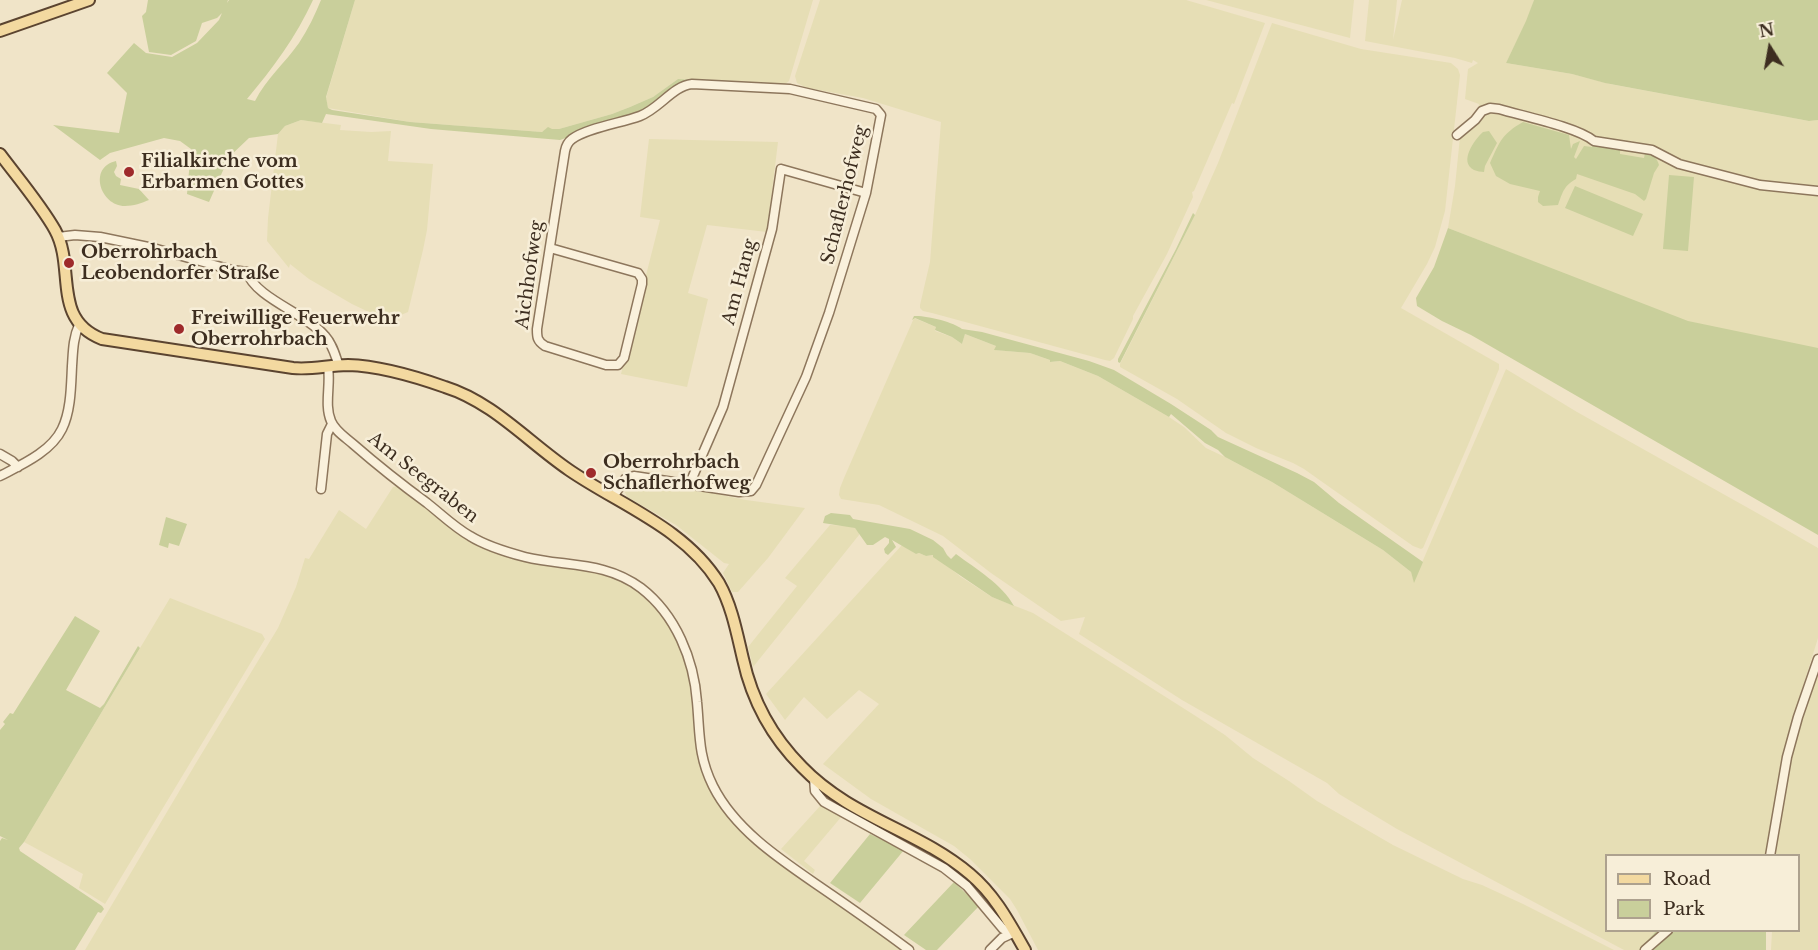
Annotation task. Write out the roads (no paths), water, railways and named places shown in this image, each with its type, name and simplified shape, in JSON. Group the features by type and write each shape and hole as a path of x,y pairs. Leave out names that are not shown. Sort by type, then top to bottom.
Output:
{"main road":[{"path":"0,31 89,0"},
{"path":"0,154 50,222 58,237 70,303 79,325 94,336 293,368 358,366 388,370 461,393 492,411 567,469 682,541 713,574 722,589 757,703 783,746 814,779 843,801 932,848 968,872 994,898 1025,950"}],"street":[{"name":"Schaflerhofweg","path":"567,144 582,134 645,114 686,85 799,90 873,108 880,112 881,121 866,193 829,314 806,377 758,482 750,491 739,492 690,483"},
{"path":"1457,135 1482,111 1490,108 1499,109 1589,136 1594,141 1652,150 1679,164 1713,173 1760,185 1818,191"},
{"name":"Aichhofweg","path":"550,248 640,275 642,284 624,358 618,365 606,365 545,346 538,340 537,329 550,248 567,144"},
{"name":"Am Hang","path":"690,483 726,396 772,229 781,169 866,193"},
{"path":"58,237 75,235 100,237 247,272 253,285 322,333 333,348 333,367 329,414 332,423 327,434 321,489"},
{"path":"0,476 46,448 63,425 70,393 75,337 79,325"},
{"name":"Am Seegraben","path":"332,423 338,432 371,460 460,530 478,540 525,557 581,564 626,578 643,590 668,616 679,635 695,683 700,748 704,766 713,787 731,813 753,836 787,864 909,950"},
{"path":"0,454 18,467"},
{"path":"613,497 624,480 632,477 690,483"},
{"path":"1770,854 1787,757 1818,659"},
{"path":"990,950 1002,938 1015,932"},
{"path":"1645,950 1666,932"}],"place":[{"name":"Filialkirche vom Erbarmen Gottes","path":"129,172"},
{"name":"Oberrohrbach Leobendorfer Straße","path":"69,263"},
{"name":"Freiwillige Feuerwehr Oberrohrbach","path":"179,329"},
{"name":"Oberrohrbach Schaflerhofweg","path":"591,473"}]}
